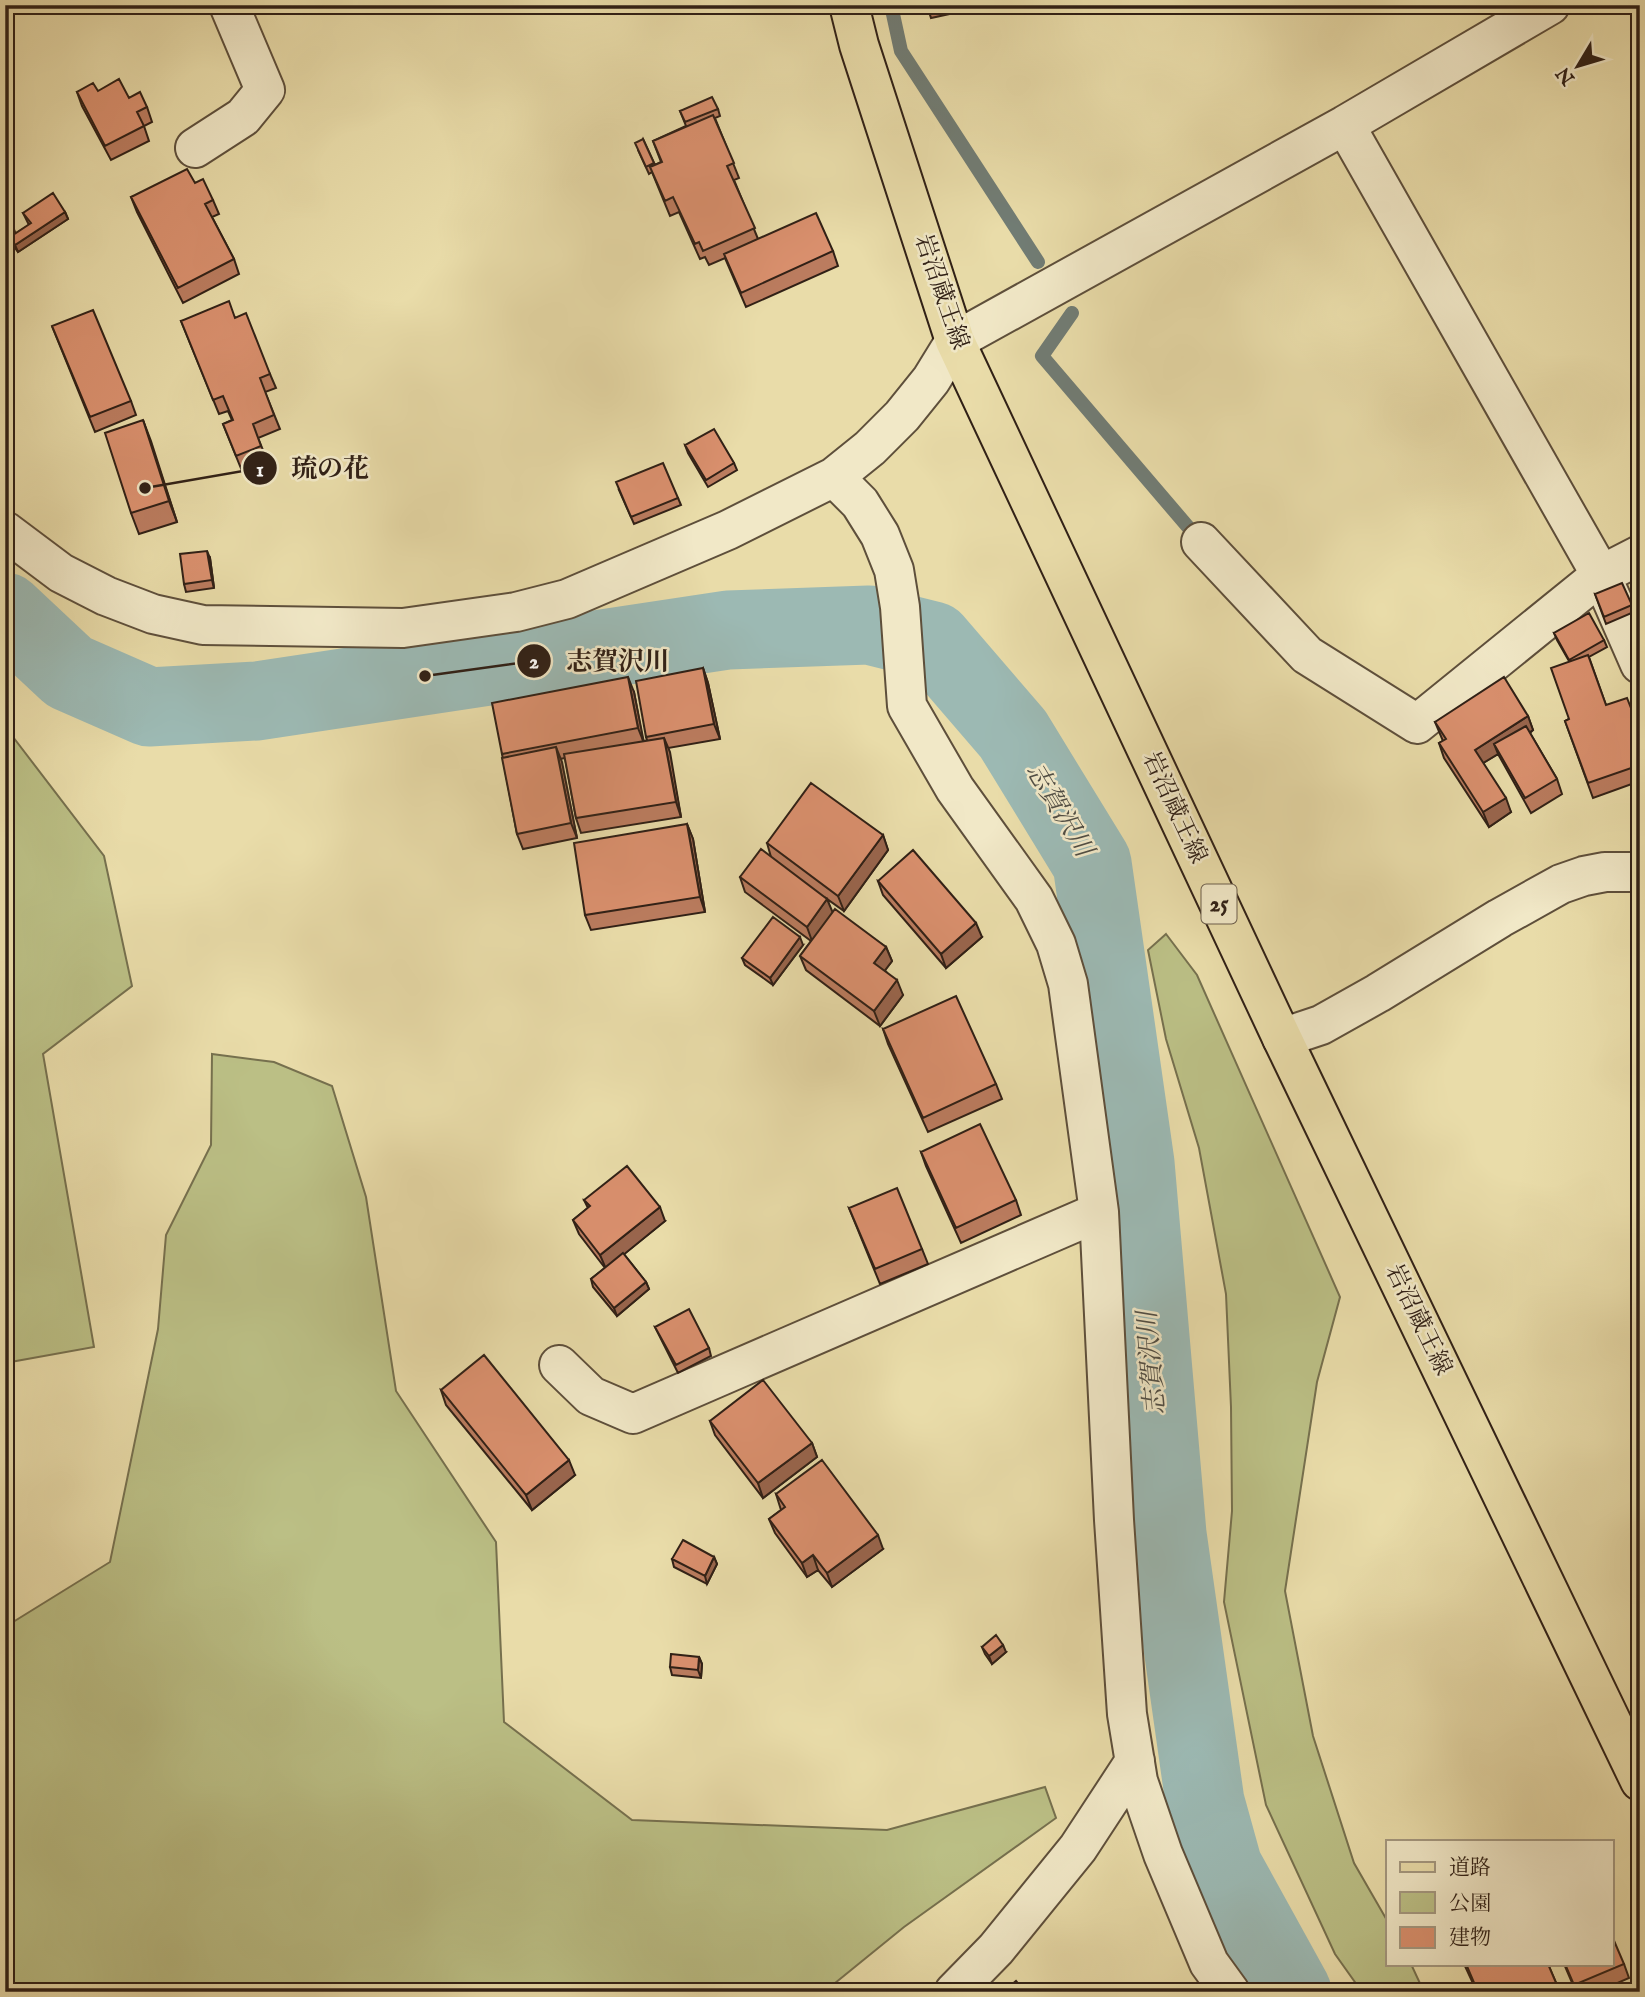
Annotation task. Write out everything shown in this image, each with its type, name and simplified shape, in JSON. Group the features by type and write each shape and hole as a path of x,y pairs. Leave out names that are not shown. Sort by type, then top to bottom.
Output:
{"main road":[{"name":"岩沼蔵王線","path":"849,5 859,45 955,341 1282,1038 1640,1781"}],"street":[{"path":"195,148 243,117 265,90 229,5"},
{"path":"5,531 61,573 106,596 153,614 203,625 329,629 403,628 516,612 567,599 728,530 834,477 870,448 902,416 931,380 955,341 1345,125 1550,5"},
{"path":"1345,125 1601,575 1640,664"},
{"path":"834,477 860,503 880,535 894,570 900,607 907,706 956,789 1034,899 1056,944 1068,984 1099,1212 1114,1520 1128,1714 1138,1781 1163,1854 1209,1963 1230,1992"},
{"path":"1201,542 1307,655 1417,724 1601,575 1640,555"},
{"path":"1282,1038 1321,1025 1561,884 1605,872 1632,872"},
{"path":"559,1365 591,1396 634,1414 1099,1212"},
{"path":"954,1992 996,1949 1078,1848 1135,1761"}],"green space":[{"path":"10,733 104,856 132,986 43,1054 94,1347 5,1363 5,734"},
{"path":"1166,934 1197,975 1340,1297 1317,1382 1285,1591 1313,1736 1354,1863 1386,1919 1386,1966 1412,1966 1424,1992 1362,1992 1335,1954 1266,1805 1224,1602 1232,1511 1226,1294 1199,1148 1166,1039 1148,950"},
{"path":"212,1054 274,1062 332,1086 366,1197 396,1391 496,1542 504,1722 632,1820 887,1830 1045,1787 1056,1818 904,1927 824,1992 5,1992 5,1627 110,1562 158,1329 166,1235 211,1145"}],"building":[{"path":"119,79 129,98 140,92 147,107 137,112 144,126 105,146 77,92 93,83 98,91"},
{"path":"712,97 718,109 685,122 680,111"},
{"path":"713,115 734,163 727,166 755,228 703,251 699,242 695,244 673,197 665,201 650,167 662,162 653,141"},
{"path":"643,139 654,163 646,167 635,143"},
{"path":"187,169 195,183 203,179 213,200 205,204 234,259 178,288 131,197"},
{"path":"53,193 65,212 15,245 10,237 31,223 23,213"},
{"path":"816,213 833,251 741,293 724,254"},
{"path":"229,301 235,318 246,313 270,374 260,378 274,415 253,424 261,446 236,456 223,424 233,420 223,396 213,400 181,321"},
{"path":"93,310 131,401 90,417 52,326"},
{"path":"143,420 169,501 131,513 105,433"},
{"path":"714,429 734,463 706,480 685,445"},
{"path":"663,463 678,498 631,517 616,482"},
{"path":"207,551 212,580 184,584 180,554"},
{"path":"1622,583 1632,605 1604,617 1595,594"},
{"path":"1589,613 1604,640 1569,660 1554,633"},
{"path":"1588,655 1606,705 1627,698 1640,731 1640,765 1588,783 1565,721 1569,719 1551,668"},
{"path":"703,668 714,724 646,737 636,681"},
{"path":"628,677 638,728 502,754 492,703"},
{"path":"1504,677 1528,716 1475,750 1506,798 1483,812 1439,743 1446,739 1435,722"},
{"path":"1526,726 1557,779 1525,798 1494,744"},
{"path":"664,738 676,802 576,818 564,754"},
{"path":"556,747 571,823 517,834 502,758"},
{"path":"811,783 883,835 838,896 767,843"},
{"path":"687,824 700,897 585,915 574,843"},
{"path":"761,849 827,899 807,927 740,877"},
{"path":"913,850 976,923 941,954 878,881"},
{"path":"835,909 886,947 874,963 897,980 874,1011 800,956"},
{"path":"773,917 800,937 770,978 742,958"},
{"path":"956,996 996,1084 923,1118 883,1029"},
{"path":"980,1124 1016,1200 956,1228 921,1152"},
{"path":"627,1166 660,1207 600,1255 573,1220 590,1206 584,1200"},
{"path":"897,1188 922,1249 875,1269 849,1208"},
{"path":"623,1253 646,1282 614,1308 591,1279"},
{"path":"689,1309 709,1348 676,1365 655,1327"},
{"path":"484,1355 569,1460 526,1495 441,1390"},
{"path":"763,1380 812,1443 758,1483 710,1421"},
{"path":"822,1460 878,1535 827,1573 813,1555 802,1563 769,1519 785,1507 776,1494"},
{"path":"683,1540 714,1557 705,1576 672,1559"},
{"path":"996,1635 1003,1645 989,1656 982,1647"},
{"path":"671,1654 699,1657 698,1670 670,1667"},
{"path":"1614,1941 1624,1964 1574,1985 1566,1966 1614,1966"},
{"path":"1467,1966 1549,1966 1560,1992 1478,1992"},
{"path":"1016,1981 1025,1992 1003,1992"}],"waterway":[{"path":"891,5 901,51 1038,262"},
{"path":"1072,313 1042,356 1200,541"},
{"name":"志賀沢川","path":"5,612 69,672 149,707 257,701 728,630 869,625 933,641 1013,734 1092,863 1135,1163 1167,1534 1205,1802 1223,1867 1292,1992"}],"place":[{"name":"琉の花","path":"145,488"},
{"name":"志賀沢川","path":"425,676"}]}
